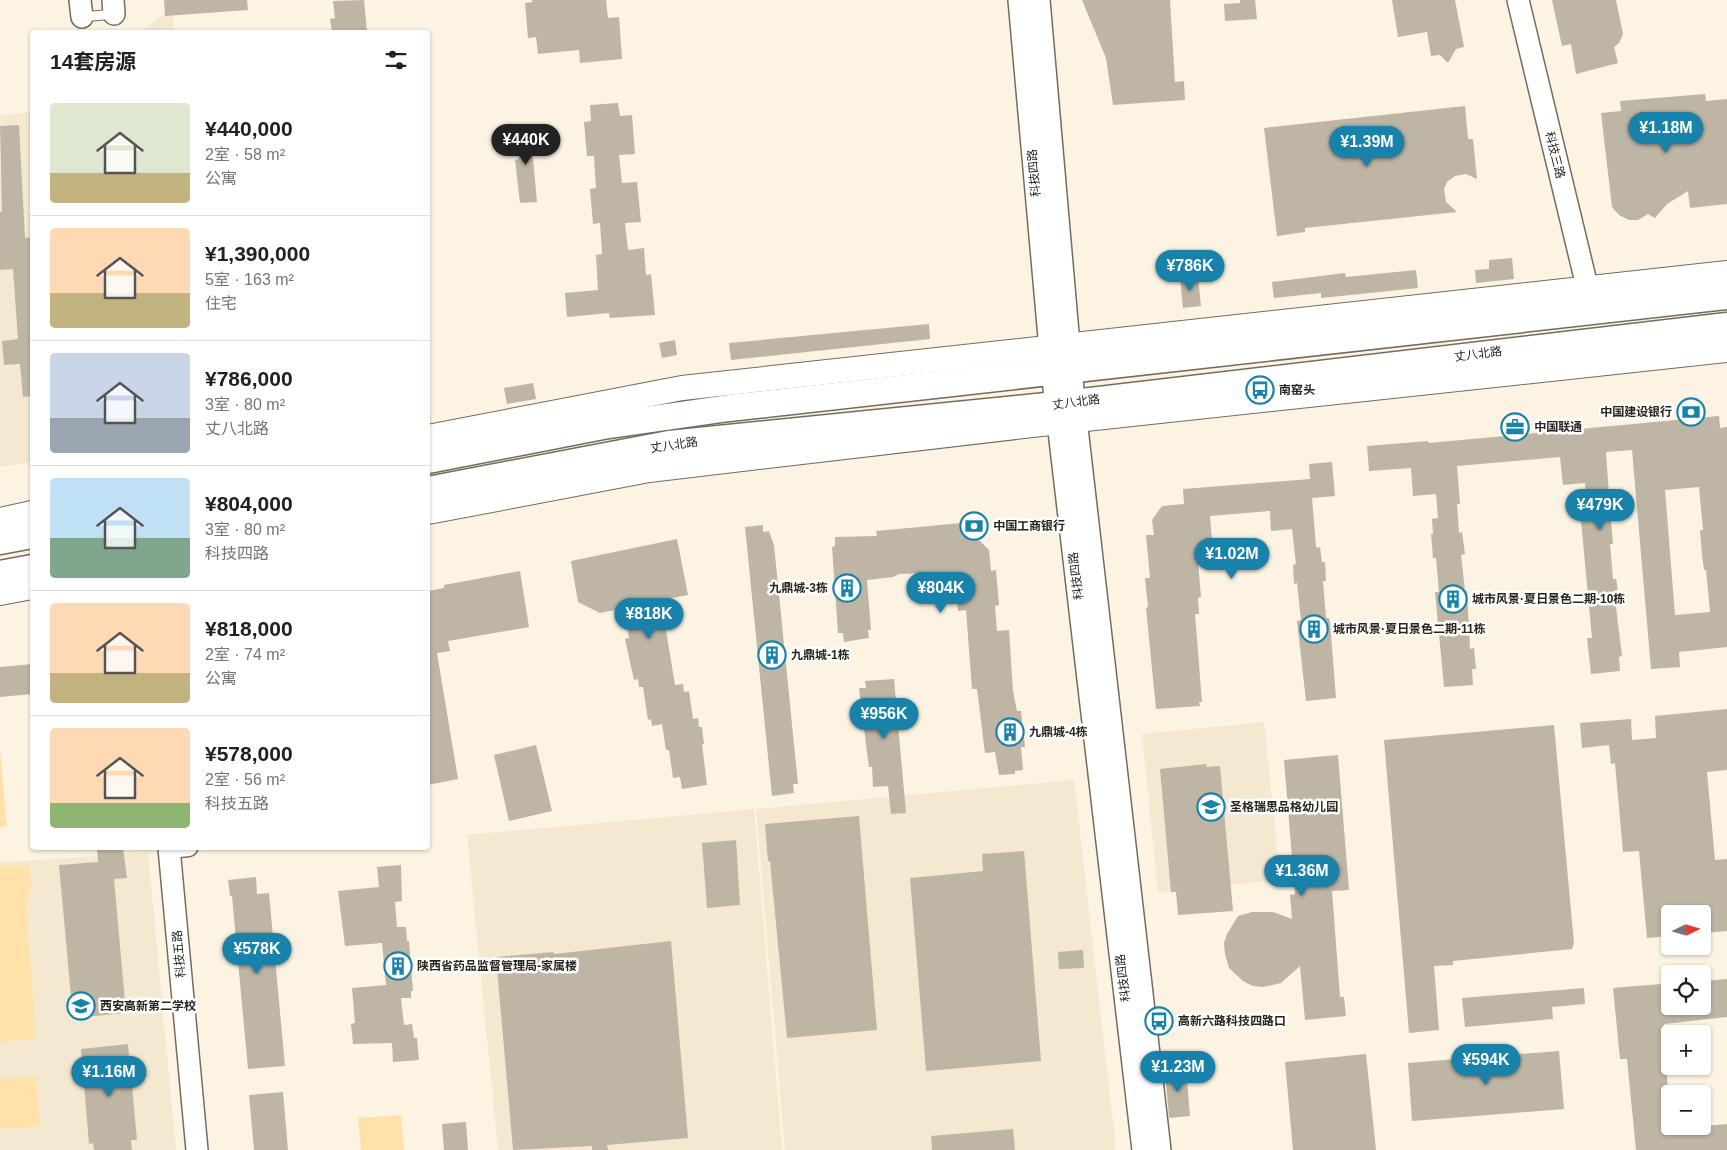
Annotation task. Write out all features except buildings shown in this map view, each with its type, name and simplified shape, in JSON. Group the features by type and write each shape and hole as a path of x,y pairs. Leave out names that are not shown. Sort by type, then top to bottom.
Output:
{"main road":[{"path":"430,437 682,388 1061,358 1590,300 1727,274"},
{"path":"1590,300 1727,296"},
{"name":"丈八北路","path":"430,490 669,444 1066,412 1727,326"},
{"path":"430,512 650,470 1066,412 1727,350"},
{"path":"430,460 603,426 1061,358"},
{"path":"0,520 30,514"},
{"path":"0,541 30,535"},
{"path":"0,574 30,568"},
{"path":"0,593 30,587"}],"street":[{"name":"科技四路","path":"1019,0 1061,358 1143,1150"},
{"name":"科技四路","path":"1039,0 1061,358"},
{"name":"科技三路","path":"1518,0 1590,300"},
{"name":"科技四路","path":"1066,412 1160,1150"},
{"name":"科技五路","path":"176,850 197,1150"}],"lane":[{"path":"81,8 113,7"}],"shaded area":[{"path":"172,8 174,30 143,30"},
{"path":"30,112 30,462 0,467 0,167 3,166 0,115"},
{"name":"圣格瑞思品格幼儿园","path":"1264,722 1280,880 1158,892 1142,734"},
{"path":"0,749 7,826 0,827"},
{"path":"1074,780 1116,1150 785,1150 756,809"},
{"path":"754,809 782,1150 498,1150 467,835"},
{"name":"西安高新第二学校","path":"148,853 176,1150 0,1150 0,862"},
{"path":"30,865 31,885 26,902 36,1038 0,1042 0,866"},
{"path":"36,1076 40,1126 0,1129 0,1079"},
{"path":"401,1115 404,1150 361,1150 358,1118"}],"place":[{"name":"南窑头","path":"1260,390"},
{"name":"中国建设银行","path":"1691,412"},
{"name":"中国联通","path":"1515,427"},
{"name":"中国工商银行","path":"974,526"},
{"name":"九鼎城-3栋","path":"847,588"},
{"name":"城市风景·夏日景色二期-10栋","path":"1453,599"},
{"name":"城市风景·夏日景色二期-11栋","path":"1314,629"},
{"name":"九鼎城-1栋","path":"772,655"},
{"name":"九鼎城-4栋","path":"1010,732"},
{"name":"圣格瑞思品格幼儿园","path":"1211,807"},
{"name":"陕西省药品监督管理局-家属楼","path":"398,966"},
{"name":"西安高新第二学校","path":"81,1006"},
{"name":"高新六路科技四路口","path":"1159,1021"}]}
